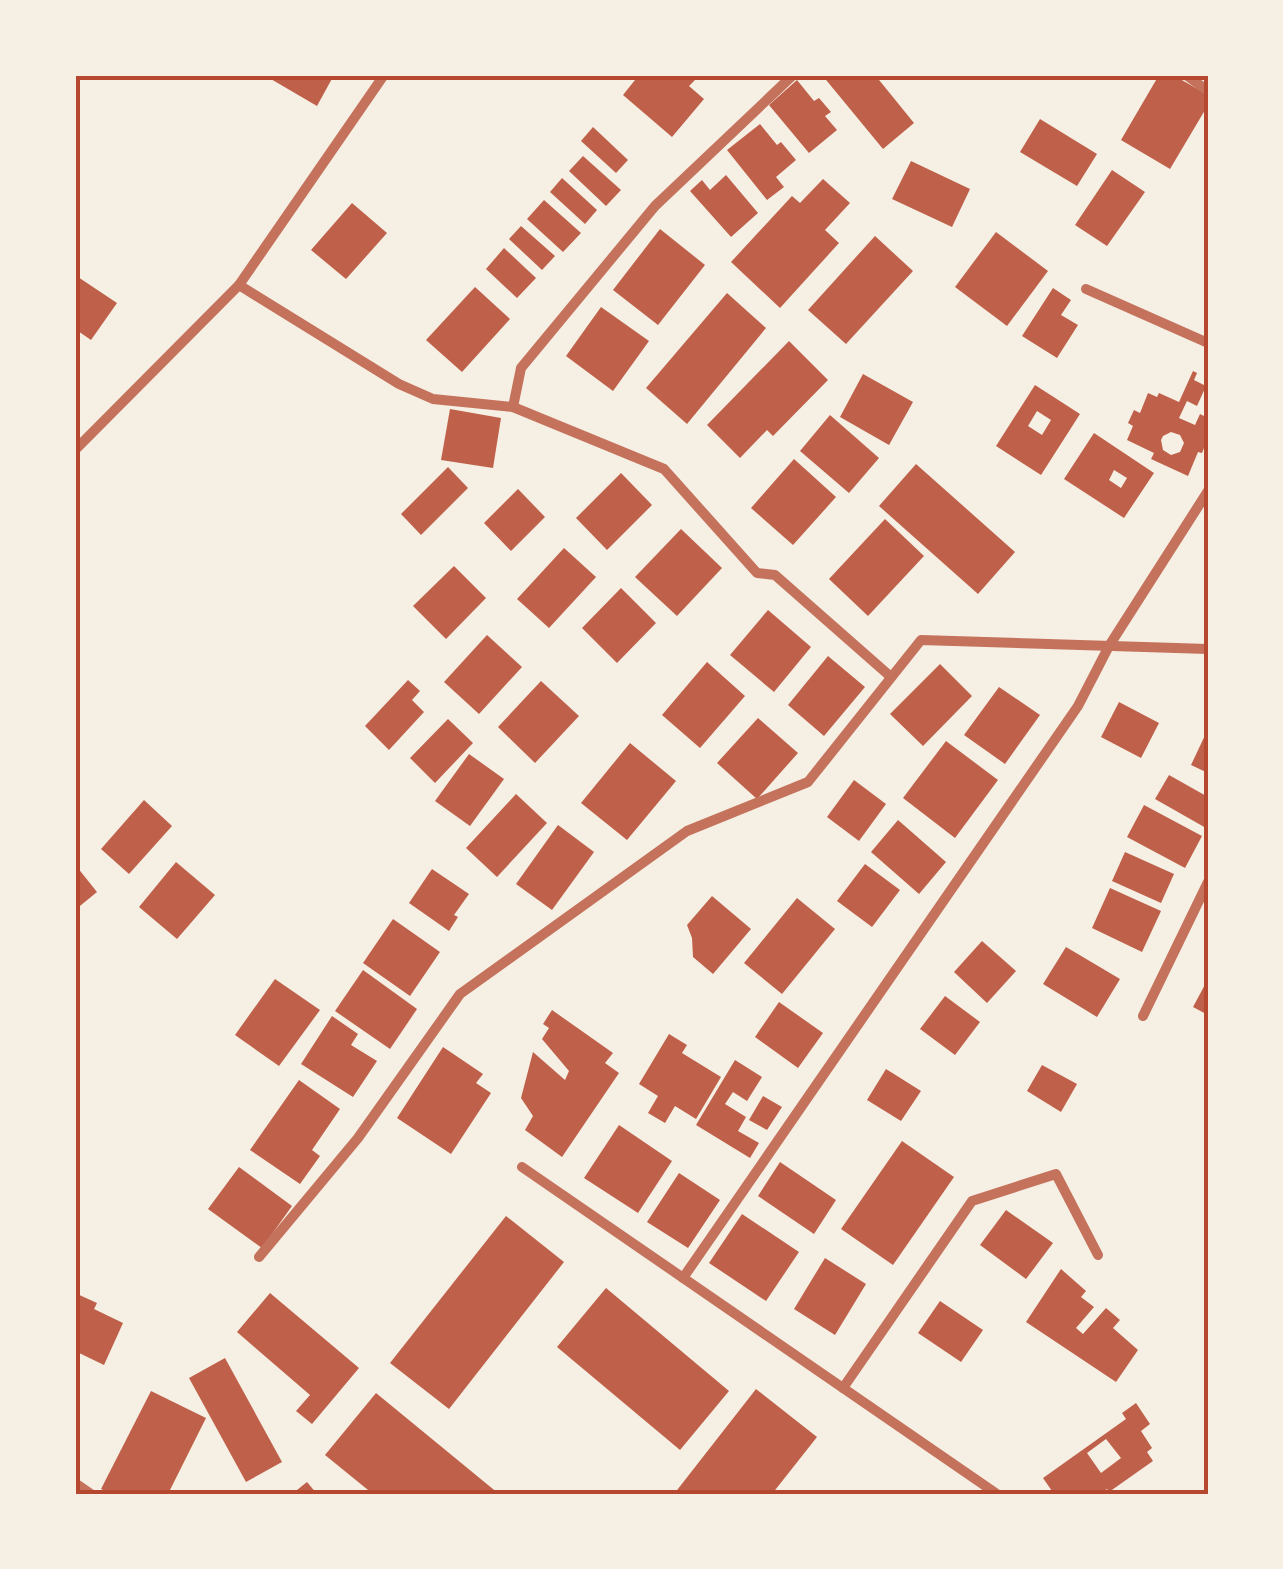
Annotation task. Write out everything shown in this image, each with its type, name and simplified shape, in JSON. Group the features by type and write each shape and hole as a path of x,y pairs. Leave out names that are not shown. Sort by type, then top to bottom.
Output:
{"street":[{"path":"75,450 239,285 384,75"},
{"path":"513,408 521,368 642,220 793,75"},
{"path":"1186,75 1208,91"},
{"path":"239,285 399,384 433,398 513,408 664,469 757,573 775,575 891,678"},
{"path":"1086,288 1208,344"},
{"path":"683,1278 1078,706 1109,646 1208,491"},
{"path":"259,1257 358,1138 460,994 687,831 808,782 921,640 1208,649"},
{"path":"1143,1016 1208,882"},
{"path":"522,1167 991,1492"},
{"path":"843,1388 972,1202 1056,1174 1098,1255"},
{"path":"75,1483 91,1494"}],"building":[{"path":"264,75 334,75 317,106"},
{"path":"639,75 690,75 695,80 689,86 704,99 672,137 623,95"},
{"path":"822,75 875,75 914,123 883,149"},
{"path":"1159,75 1173,75 1208,95 1208,105 1170,169 1121,140"},
{"path":"797,80 814,101 819,98 831,112 825,116 837,130 809,153 769,105"},
{"path":"1040,119 1097,154 1077,186 1020,152"},
{"path":"760,124 796,160 776,177 784,187 767,200 727,150"},
{"path":"593,127 628,160 616,173 581,141"},
{"path":"583,156 621,190 606,206 569,171"},
{"path":"911,161 970,189 952,227 892,199"},
{"path":"1112,170 1145,192 1107,246 1075,225"},
{"path":"726,175 758,213 731,237 690,191 702,180 710,190"},
{"path":"562,178 597,210 585,224 550,192"},
{"path":"823,179 850,203 825,230 839,243 780,308 731,262 792,196 800,203"},
{"path":"544,200 581,233 563,252 527,219"},
{"path":"352,203 387,233 346,279 311,250"},
{"path":"521,226 555,256 542,270 509,239"},
{"path":"660,229 705,265 658,325 613,290"},
{"path":"996,232 1048,271 1007,326 955,287"},
{"path":"875,236 913,271 846,344 808,310"},
{"path":"504,248 536,278 517,298 486,269"},
{"path":"75,275 117,303 91,340 75,329"},
{"path":"475,287 510,319 462,372 426,340"},
{"path":"1053,288 1071,300 1061,315 1078,325 1057,358 1022,336"},
{"path":"727,293 766,328 687,424 646,388"},
{"path":"601,307 649,341 613,391 566,356"},
{"path":"789,341 828,380 773,436 767,430 740,458 707,425"},
{"path":"1193,371 1197,373 1194,380 1206,386 1197,406 1187,401 1179,418 1195,425 1200,414 1208,418 1208,438 1188,476 1151,459 1154,453 1127,440 1133,426 1128,423 1134,410 1140,413 1148,393 1157,397 1159,393 1179,402","holes":["1171,432 1180,435 1184,443 1180,452 1171,455 1163,450 1163,436"]},
{"path":"863,374 913,402 889,445 840,417"},
{"path":"1035,385 1080,414 1041,475 996,446","holes":["1037,411 1051,420 1042,435 1028,426"]},
{"path":"450,409 501,418 493,468 441,460"},
{"path":"830,415 879,458 849,493 800,451"},
{"path":"1094,433 1154,473 1124,518 1064,479","holes":["1114,470 1127,478 1121,488 1109,480"]},
{"path":"794,459 836,497 793,545 751,508"},
{"path":"916,464 1015,552 978,594 879,506"},
{"path":"448,467 468,488 421,535 401,514"},
{"path":"621,473 652,505 607,550 576,518"},
{"path":"518,489 545,517 511,551 484,523"},
{"path":"885,519 924,556 868,616 829,579"},
{"path":"681,529 722,568 677,616 635,577"},
{"path":"564,548 596,577 549,628 517,599"},
{"path":"454,566 486,598 446,639 413,606"},
{"path":"621,588 656,623 617,663 582,628"},
{"path":"768,610 811,647 774,692 730,655"},
{"path":"487,635 522,667 479,714 444,682"},
{"path":"828,656 865,687 824,736 788,705"},
{"path":"707,662 745,696 700,748 662,715"},
{"path":"940,664 972,696 923,746 890,714"},
{"path":"408,680 420,691 412,700 424,712 389,750 365,726"},
{"path":"541,681 579,716 535,763 498,727"},
{"path":"999,687 1040,715 1005,764 964,735"},
{"path":"1119,702 1159,723 1141,758 1101,737"},
{"path":"758,718 798,753 757,799 717,763"},
{"path":"448,719 473,743 435,783 410,758"},
{"path":"1208,729 1208,773 1191,765"},
{"path":"946,741 998,780 955,838 903,798"},
{"path":"630,743 676,781 627,840 581,803"},
{"path":"469,754 504,779 470,826 435,801"},
{"path":"1169,775 1208,797 1206,828 1155,799"},
{"path":"854,780 886,804 859,841 827,817"},
{"path":"516,794 547,823 497,877 466,848"},
{"path":"144,800 172,826 129,874 101,849"},
{"path":"1144,805 1202,836 1185,868 1127,837"},
{"path":"898,820 946,862 919,894 871,852"},
{"path":"558,825 594,852 552,910 516,884"},
{"path":"1125,852 1174,874 1161,903 1112,881"},
{"path":"176,862 215,895 177,939 139,907"},
{"path":"865,864 900,890 872,927 837,901"},
{"path":"75,868 97,892 75,910"},
{"path":"432,869 469,894 454,915 458,917 449,931 409,903"},
{"path":"1110,888 1161,911 1142,952 1092,928"},
{"path":"712,896 751,929 713,974 693,957 687,925"},
{"path":"797,898 835,929 782,994 744,963"},
{"path":"393,919 440,952 410,996 363,963"},
{"path":"982,941 1016,971 987,1003 954,972"},
{"path":"1066,947 1120,979 1097,1017 1043,984"},
{"path":"363,970 417,1009 390,1049 335,1011"},
{"path":"275,979 320,1010 279,1066 235,1035"},
{"path":"1208,979 1208,1015 1193,1007"},
{"path":"945,996 980,1022 955,1055 920,1029"},
{"path":"779,1002 823,1033 798,1068 755,1037"},
{"path":"552,1010 613,1053 605,1063 619,1073 562,1157 525,1130 533,1116 521,1098 533,1052 565,1080 569,1071 542,1039 549,1028 543,1024"},
{"path":"332,1016 358,1034 351,1045 377,1061 353,1097 301,1064"},
{"path":"669,1034 687,1045 682,1053 721,1077 696,1119 675,1106 665,1123 648,1113 658,1096 639,1084"},
{"path":"443,1047 483,1074 476,1083 491,1093 451,1154 397,1118"},
{"path":"735,1060 762,1077 747,1101 733,1092 725,1104 746,1117 738,1131 759,1143 750,1158 696,1125"},
{"path":"1042,1065 1077,1084 1061,1112 1027,1091"},
{"path":"886,1069 921,1091 901,1121 867,1100"},
{"path":"299,1080 340,1109 312,1150 320,1156 300,1184 250,1150"},
{"path":"763,1096 782,1107 767,1130 749,1120"},
{"path":"619,1125 672,1161 638,1213 584,1178"},
{"path":"902,1141 954,1177 893,1265 841,1229"},
{"path":"780,1162 836,1200 814,1234 758,1196"},
{"path":"239,1167 292,1206 262,1248 208,1209"},
{"path":"679,1173 720,1200 688,1248 647,1222"},
{"path":"1006,1210 1053,1243 1026,1279 980,1245"},
{"path":"742,1214 799,1252 766,1301 709,1263"},
{"path":"506,1216 564,1262 449,1409 390,1363"},
{"path":"825,1258 866,1284 835,1335 794,1309"},
{"path":"1061,1269 1086,1291 1081,1297 1094,1307 1076,1328 1083,1334 1106,1308 1120,1320 1113,1328 1138,1350 1116,1382 1026,1322"},
{"path":"606,1288 729,1391 680,1450 557,1347"},
{"path":"75,1293 97,1303 94,1309 123,1323 104,1365 75,1351"},
{"path":"270,1293 359,1368 312,1424 296,1411 310,1395 237,1332"},
{"path":"940,1301 983,1330 961,1362 918,1333"},
{"path":"225,1358 282,1462 246,1482 189,1378"},
{"path":"756,1389 817,1437 772,1494 674,1494"},
{"path":"151,1391 206,1418 168,1494 112,1494 101,1489"},
{"path":"376,1393 499,1494 373,1494 325,1455"},
{"path":"1136,1403 1150,1424 1141,1431 1152,1448 1147,1452 1153,1461 1109,1492 1107,1489 1100,1494 1062,1494 1059,1490 1054,1494 1043,1478 1126,1419 1122,1413","holes":["1106,1439 1121,1458 1101,1473 1087,1453"]},
{"path":"307,1482 317,1494 292,1494"}]}
